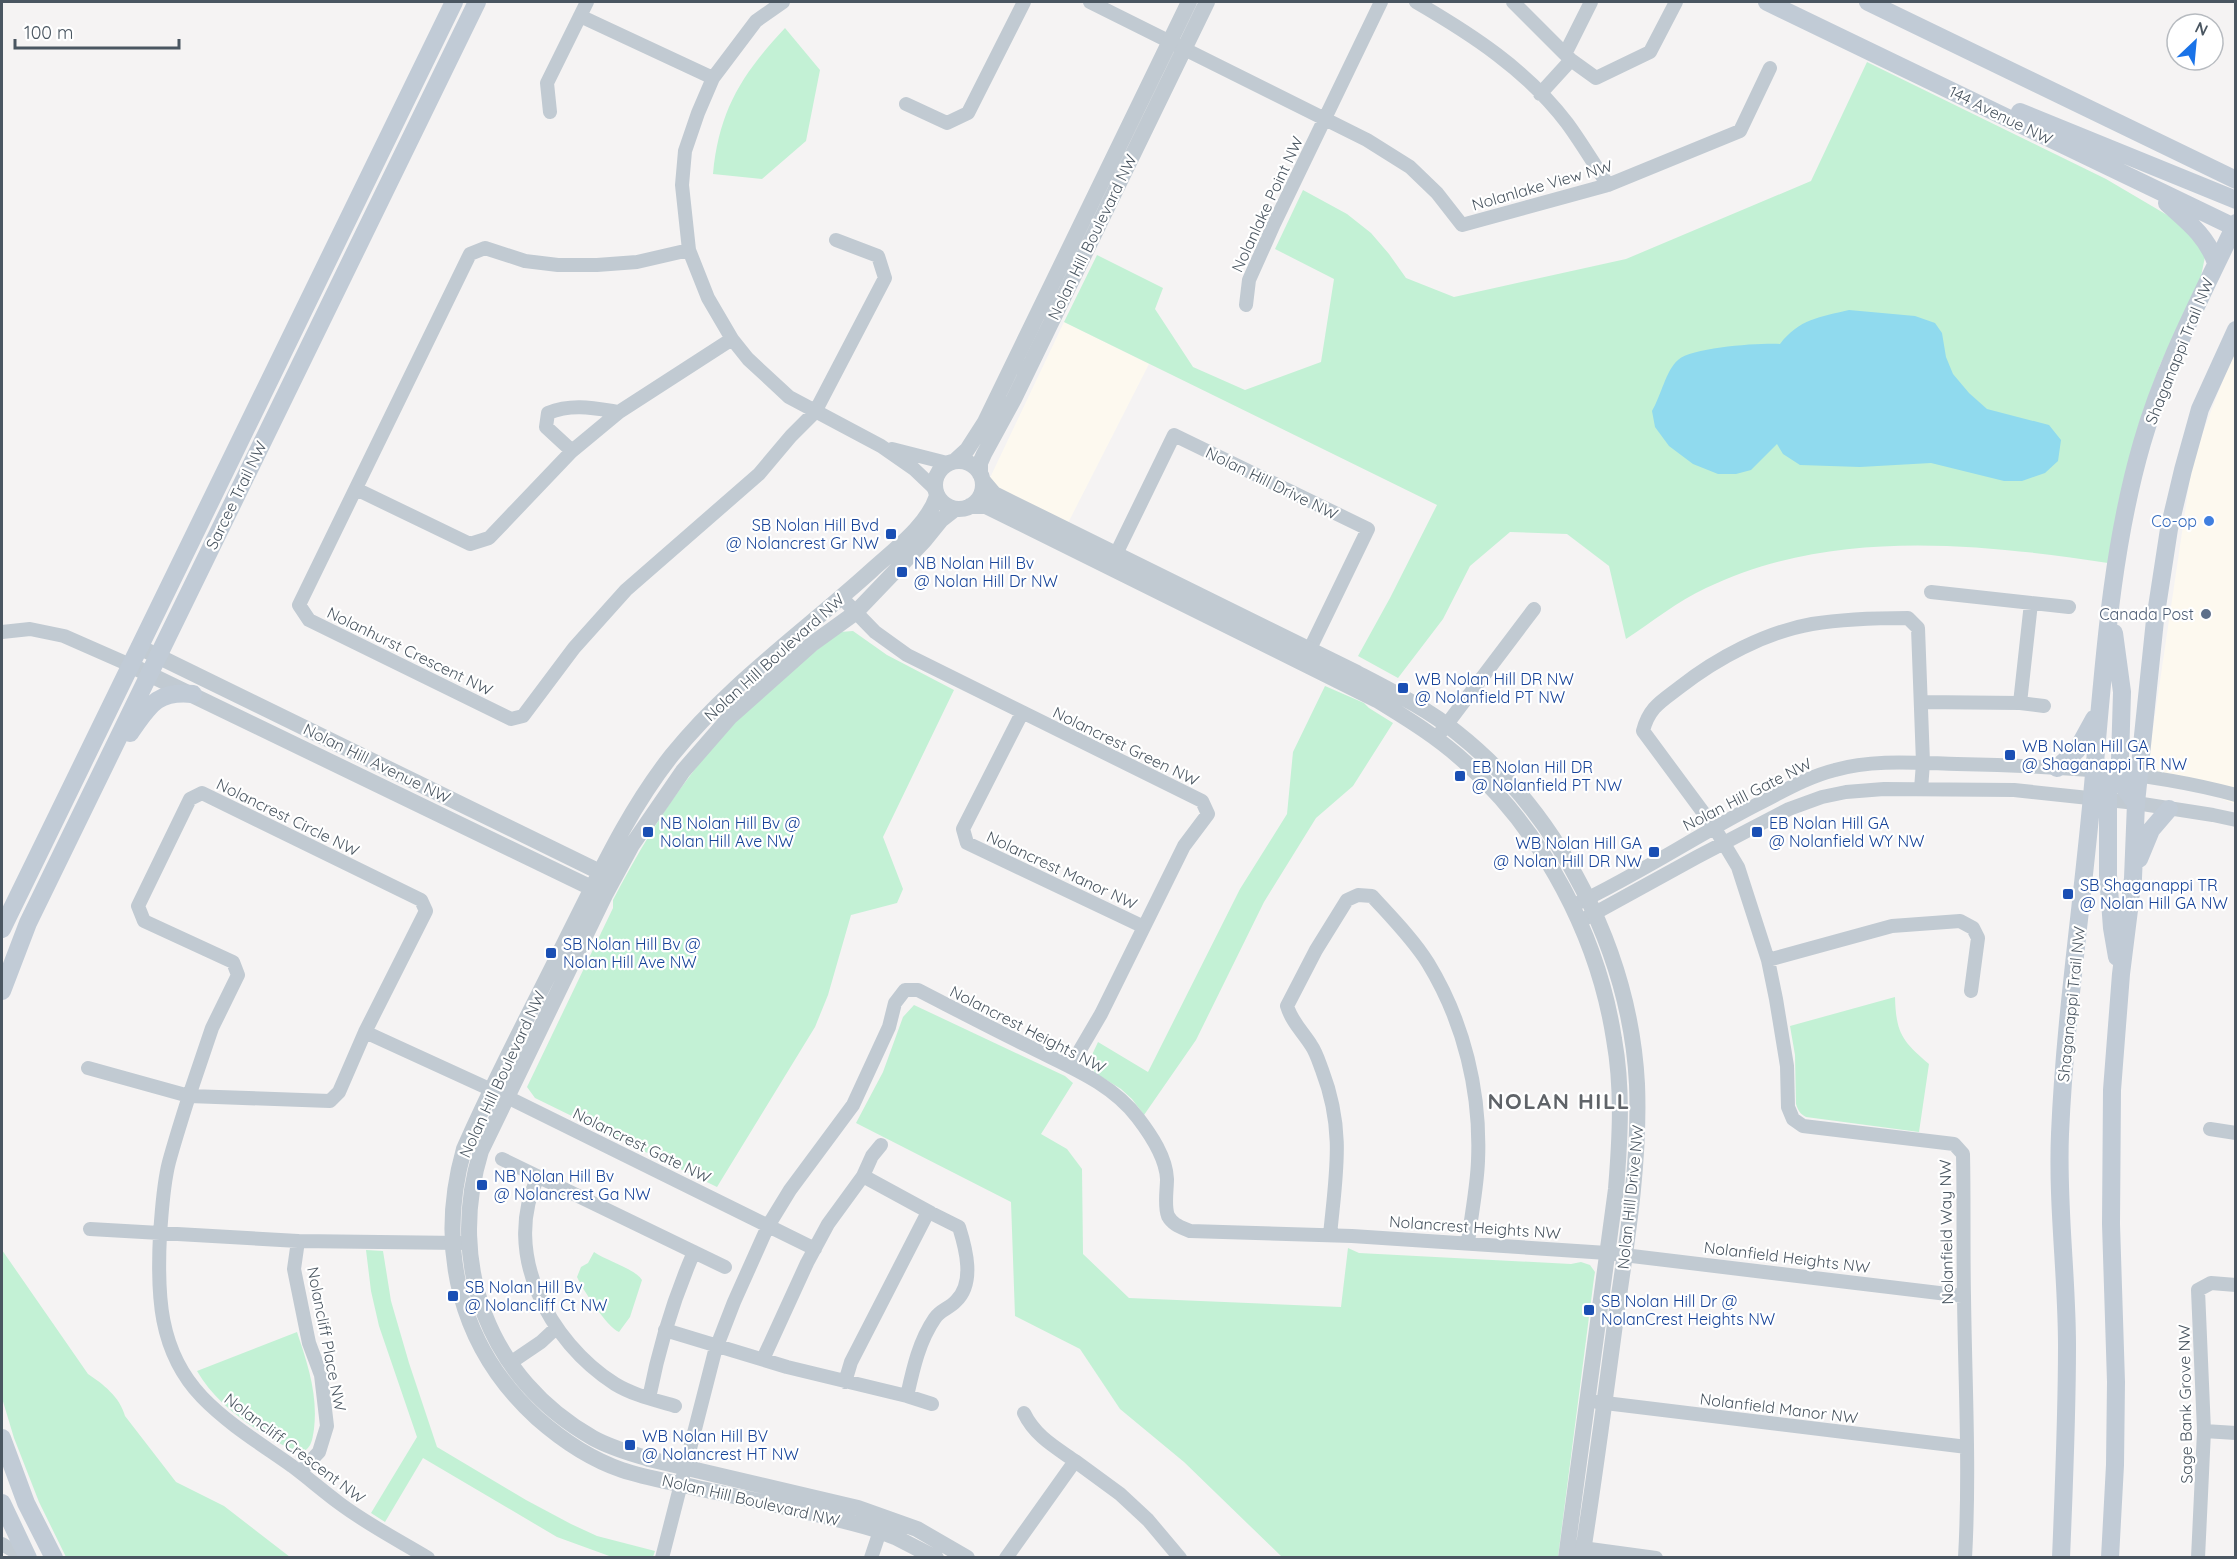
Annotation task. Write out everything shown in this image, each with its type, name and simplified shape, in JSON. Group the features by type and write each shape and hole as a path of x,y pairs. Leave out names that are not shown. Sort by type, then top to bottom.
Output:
{"main road":[{"name":"Sarcee Trail NW","path":"2,929 454,2"},
{"name":"Sarcee Trail NW","path":"2,991 28,923 477,2"},
{"name":"144 Avenue NW","path":"1767,2 2235,227"},
{"path":"1869,2 2235,180"},
{"path":"1857,45 2235,200"},
{"path":"2211,168 2235,166"},
{"path":"2150,188 2202,235 2216,263"},
{"name":"Shaganappi Trail NW","path":"2095,770 2098,712 2110,607 2130,489 2143,440 2169,367 2216,263 2235,227"},
{"path":"2110,1557 2115,1465 2116,1382 2110,1146 2121,974 2133,878 2136,803 2155,620 2169,529 2182,470 2200,410 2234,333"},
{"path":"2110,607 2122,692 2122,785 2136,803"},
{"path":"113,748 127,738 155,700 166,694 180,692 193,694"},
{"path":"2057,768 2077,750 2098,712"},
{"path":"2095,770 2103,777 2108,787 2100,798 2112,928 2121,974"},
{"name":"Shaganappi Trail NW","path":"2061,1557 2067,1343 2059,1202 2063,1069 2100,798"},
{"path":"2133,878 2151,830 2169,809"},
{"path":"2,1438 26,1503 54,1557"},
{"path":"2,1503 27,1557"}],"street":[{"path":"550,112 547,83 587,2"},
{"path":"783,2 756,21 713,78 698,113 685,151 682,186 688,250 708,298 732,339 748,359 789,397 881,446 914,469 936,492 942,502 962,508 980,496 981,477 969,463 951,462 881,446"},
{"path":"906,104 946,123 968,113 1024,2"},
{"name":"Nolanlake View NW","path":"1090,2 1367,140 1410,167 1437,193 1462,225 1608,185 1740,131 1770,68"},
{"name":"Nolan Hill Boulevard NW","path":"981,477 980,463 1014,399 1177,45 1189,2"},
{"name":"Nolan Hill Boulevard NW","path":"951,462 972,444 990,412 1177,45 1207,2"},
{"name":"Nolanlake Point NW","path":"1246,305 1250,280 1274,224 1381,2"},
{"path":"1416,2 1466,32 1521,74 1566,122 1608,185"},
{"path":"1513,2 1568,57 1596,78 1650,52 1676,2"},
{"path":"1540,94 1568,57 1591,2"},
{"path":"580,16 713,78"},
{"path":"815,412 885,278 878,256 836,240"},
{"name":"Nolanhurst Crescent NW","path":"688,250 637,262 597,265 558,265 525,261 485,248 470,254 299,605 309,620 511,719 523,716 574,648 626,590 759,474 815,412"},
{"path":"356,489 470,544 489,538 572,451 619,412 732,339"},
{"path":"572,451 546,427 548,413 563,407 589,407 619,412"},
{"name":"Nolan Hill Drive NW","path":"1116,554 1174,435 1368,530 1307,656"},
{"path":"936,492 937,474 951,462"},
{"name":"Nolan Hill Drive NW","path":"981,477 994,494 1050,529 1307,656"},
{"name":"Nolan Hill Boulevard NW","path":"607,875 615,840 671,756 710,713 842,597 919,525 934,505 936,492"},
{"name":"Nolan Hill Drive NW","path":"962,508 986,506 1116,554 1307,656 1377,700 1441,732 1512,812 1579,902 1586,919 1615,1040 1621,1135 1607,1253 1596,1402"},
{"name":"Nolan Hill Boulevard NW","path":"936,1557 858,1508 683,1476 621,1470 598,1460 559,1436 524,1405 490,1365 475,1337 456,1274 452,1244 452,1215 459,1165 464,1149 499,1094 607,875 632,845 683,771 730,717 812,644 855,613 941,520 962,508"},
{"path":"1930,592 2068,607"},
{"name":"Nolancrest Green NW","path":"842,597 875,633 906,654 1202,801 1208,814 1184,846 1101,1014 1070,1067"},
{"path":"2020,703 2031,603"},
{"path":"1441,732 1534,609"},
{"name":"Nolanfield Way NW","path":"1921,702 1918,628 1908,618 1870,618 1810,624 1771,636 1731,653 1702,670 1647,715 1643,730 1714,827 1738,867 1768,960 1783,1032 1788,1107 1792,1119 1803,1126 1954,1144 1963,1154 1967,1447 1965,1557"},
{"path":"2,632 30,629 64,636 130,664"},
{"name":"Nolan Hill Avenue NW","path":"139,647 607,875"},
{"name":"Nolan Hill Avenue NW","path":"130,664 599,891"},
{"path":"1921,789 1923,763 1921,702 2020,703 2044,706"},
{"name":"Nolancrest Manor NW","path":"1022,713 963,830 967,843 1144,927"},
{"name":"Nolan Hill Gate NW","path":"1579,902 1801,782 1836,770 1877,764 1923,763 2095,770 2139,775 2235,795"},
{"name":"Nolan Hill Gate NW","path":"1586,919 1789,809 1822,797 1846,792 1921,789 2014,790 2100,798 2235,820"},
{"name":"Nolancrest Circle NW","path":"202,793 421,900 426,911 366,1032 339,1092 330,1101 189,1096 212,1028 238,975 233,962 144,921 138,906 190,799 202,793"},
{"path":"1330,1235 1338,1155 1338,1131 1322,1070 1312,1046 1292,1020 1287,1006 1316,950 1347,900 1358,895 1372,896 1427,962 1452,1009 1465,1045 1478,1126 1478,1163 1468,1243"},
{"name":"Nolan Hill Drive NW","path":"1575,1552 1596,1402 1625,1256 1636,1146 1636,1082 1625,1006 1614,966 1586,919"},
{"path":"1768,960 1892,926 1960,921 1973,928 1978,938 1971,991"},
{"name":"Nolancrest Heights NW","path":"683,1476 717,1346 768,1226 810,1160 853,1105 889,1027 896,1003 905,990 918,990 1070,1067 1107,1088 1121,1099 1137,1117 1162,1157 1167,1177 1167,1214 1175,1226 1190,1231 1330,1235 1607,1253"},
{"path":"366,1032 499,1094"},
{"path":"88,1068 189,1096"},
{"name":"Nolan Hill Boulevard NW","path":"499,1094 476,1170 471,1195 469,1243 471,1268 478,1298 497,1343 527,1384 549,1406 594,1438 683,1476"},
{"name":"Nolancrest Gate NW","path":"499,1094 768,1226"},
{"name":"Nolancliff Crescent NW","path":"189,1096 168,1164 161,1209 158,1267 159,1300 165,1334 180,1366 200,1395 226,1420 300,1472 339,1504 374,1527 428,1557"},
{"path":"2210,1129 2235,1132"},
{"path":"763,1359 814,1249 881,1145"},
{"path":"502,1159 725,1268"},
{"path":"863,1176 959,1227 965,1246 967,1284 957,1301 937,1315 927,1331 913,1368 907,1396"},
{"path":"538,1177 528,1196 525,1248 540,1297 556,1328 589,1364 616,1384 675,1406"},
{"path":"846,1382 851,1362 926,1216 931,1213"},
{"path":"768,1226 814,1249"},
{"path":"90,1229 298,1241 469,1243"},
{"name":"Nolancliff Place NW","path":"298,1241 294,1269 309,1343 321,1375 327,1426 320,1452 300,1472"},
{"path":"649,1398 665,1330 680,1284 694,1252"},
{"name":"Nolanfield Heights NW","path":"1607,1253 1964,1296"},
{"name":"Sage Bank Grove NW","path":"2198,1557 2205,1431 2198,1290 2211,1283 2235,1284"},
{"path":"510,1363 541,1342 556,1328"},
{"path":"665,1330 932,1404"},
{"name":"Nolanfield Manor NW","path":"1596,1402 1967,1447"},
{"path":"1024,1413 1030,1425 1039,1435 1120,1494 1148,1520 1180,1557"},
{"path":"2205,1431 2235,1433"},
{"path":"1006,1557 1075,1461"},
{"path":"662,1557 683,1476"},
{"path":"871,1557 882,1524"},
{"name":"Nolan Hill Boulevard NW","path":"882,1524 917,1529 968,1557"},
{"path":"2,1544 27,1557"},
{"path":"1575,1552 1656,1557"}],"shaded area":[{"path":"1064,322 1149,364 1068,523 988,482"},
{"path":"2235,349 2235,804 2147,769 2193,458"}],"green space":[{"path":"785,28 820,70 806,141 762,179 713,174 721,131 735,94 756,61"},
{"path":"1867,62 2106,179 2179,222 2194,235 2205,257 2200,281 2160,365 2140,420 2119,500 2108,563 1956,546 1853,548 1803,556 1754,569 1706,588 1675,605 1626,639 1609,566 1567,534 1510,532 1470,566 1443,619 1398,678 1358,656 1437,505 1064,322 1097,255 1163,288 1155,309 1193,367 1245,390 1321,362 1334,279 1275,249 1303,190 1347,214 1371,233 1406,278 1454,297 1626,259 1811,181"},
{"path":"853,631 887,655 954,690 883,837 903,889 897,903 851,915 828,995 815,1027 717,1187 535,1098 527,1087 613,908 613,900 650,835 681,788 708,753 761,697 840,632"},
{"path":"1325,686 1364,703 1393,723 1353,786 1316,818 1264,902 1196,1040 1144,1115 1121,1089 1095,1073 1090,1059 1098,1042 1148,1072 1240,889 1287,814 1293,752"},
{"path":"1895,997 1897,1019 1902,1035 1912,1049 1929,1064 1919,1132 1802,1115 1796,1104 1795,1055 1790,1026"},
{"path":"914,1005 1065,1076 1073,1083 1041,1134 1067,1149 1082,1169 1083,1254 1129,1298 1341,1307 1348,1248 1359,1253 1571,1264 1581,1262 1590,1265 1595,1272 1558,1557 1282,1557 1184,1462 1120,1409 1080,1349 1015,1316 1011,1202 856,1123 883,1072 903,1017"},
{"path":"2,1250 88,1374 115,1397 125,1416 176,1482 224,1506 290,1557 66,1557 39,1502 14,1438 2,1398"},
{"path":"366,1250 383,1251 391,1301 437,1447 571,1524 597,1536 655,1551 653,1557 612,1557 557,1537 423,1458 385,1522 371,1513 417,1437 379,1326 371,1291"},
{"path":"594,1252 633,1272 642,1280 630,1317 619,1332 602,1316 577,1277 581,1267 588,1263"},
{"path":"297,1332 311,1380 315,1416 310,1445 297,1453 255,1428 228,1408 216,1397 197,1371"}],"water":[{"path":"1849,310 1915,316 1935,323 1942,333 1946,357 1953,374 1969,393 1987,409 2049,425 2061,440 2058,461 2045,473 2022,481 2004,481 1931,463 1860,467 1800,465 1783,454 1777,444 1751,470 1736,474 1718,474 1693,464 1669,446 1655,427 1652,411 1670,370 1678,360 1711,349 1780,344 1795,329 1811,320"}],"place":[{"name":"Co-op","path":"2209,521"},
{"name":"SB Nolan Hill Bvd @ Nolancrest Gr NW","path":"891,534"},
{"name":"NB Nolan Hill Bv @ Nolan Hill Dr NW","path":"902,572"},
{"name":"Canada Post","path":"2206,614"},
{"name":"WB Nolan Hill DR NW @ Nolanfield PT NW","path":"1403,688"},
{"name":"WB Nolan Hill GA @ Shaganappi TR NW","path":"2010,755"},
{"name":"EB Nolan Hill DR @ Nolanfield PT NW","path":"1460,776"},
{"name":"NB Nolan Hill Bv @ Nolan Hill Ave NW","path":"648,832"},
{"name":"EB Nolan Hill GA @ Nolanfield WY NW","path":"1757,832"},
{"name":"WB Nolan Hill GA @ Nolan Hill DR NW","path":"1654,852"},
{"name":"SB Shaganappi TR @ Nolan Hill GA NW","path":"2068,894"},
{"name":"SB Nolan Hill Bv @ Nolan Hill Ave NW","path":"551,953"},
{"name":"NB Nolan Hill Bv @ Nolancrest Ga NW","path":"482,1185"},
{"name":"SB Nolan Hill Bv @ Nolancliff Ct NW","path":"453,1296"},
{"name":"SB Nolan Hill Dr @ NolanCrest Heights NW","path":"1589,1310"},
{"name":"WB Nolan Hill BV @ Nolancrest HT NW","path":"630,1445"}],"district":[{"name":"NOLAN HILL","path":"1559,1101"}]}
